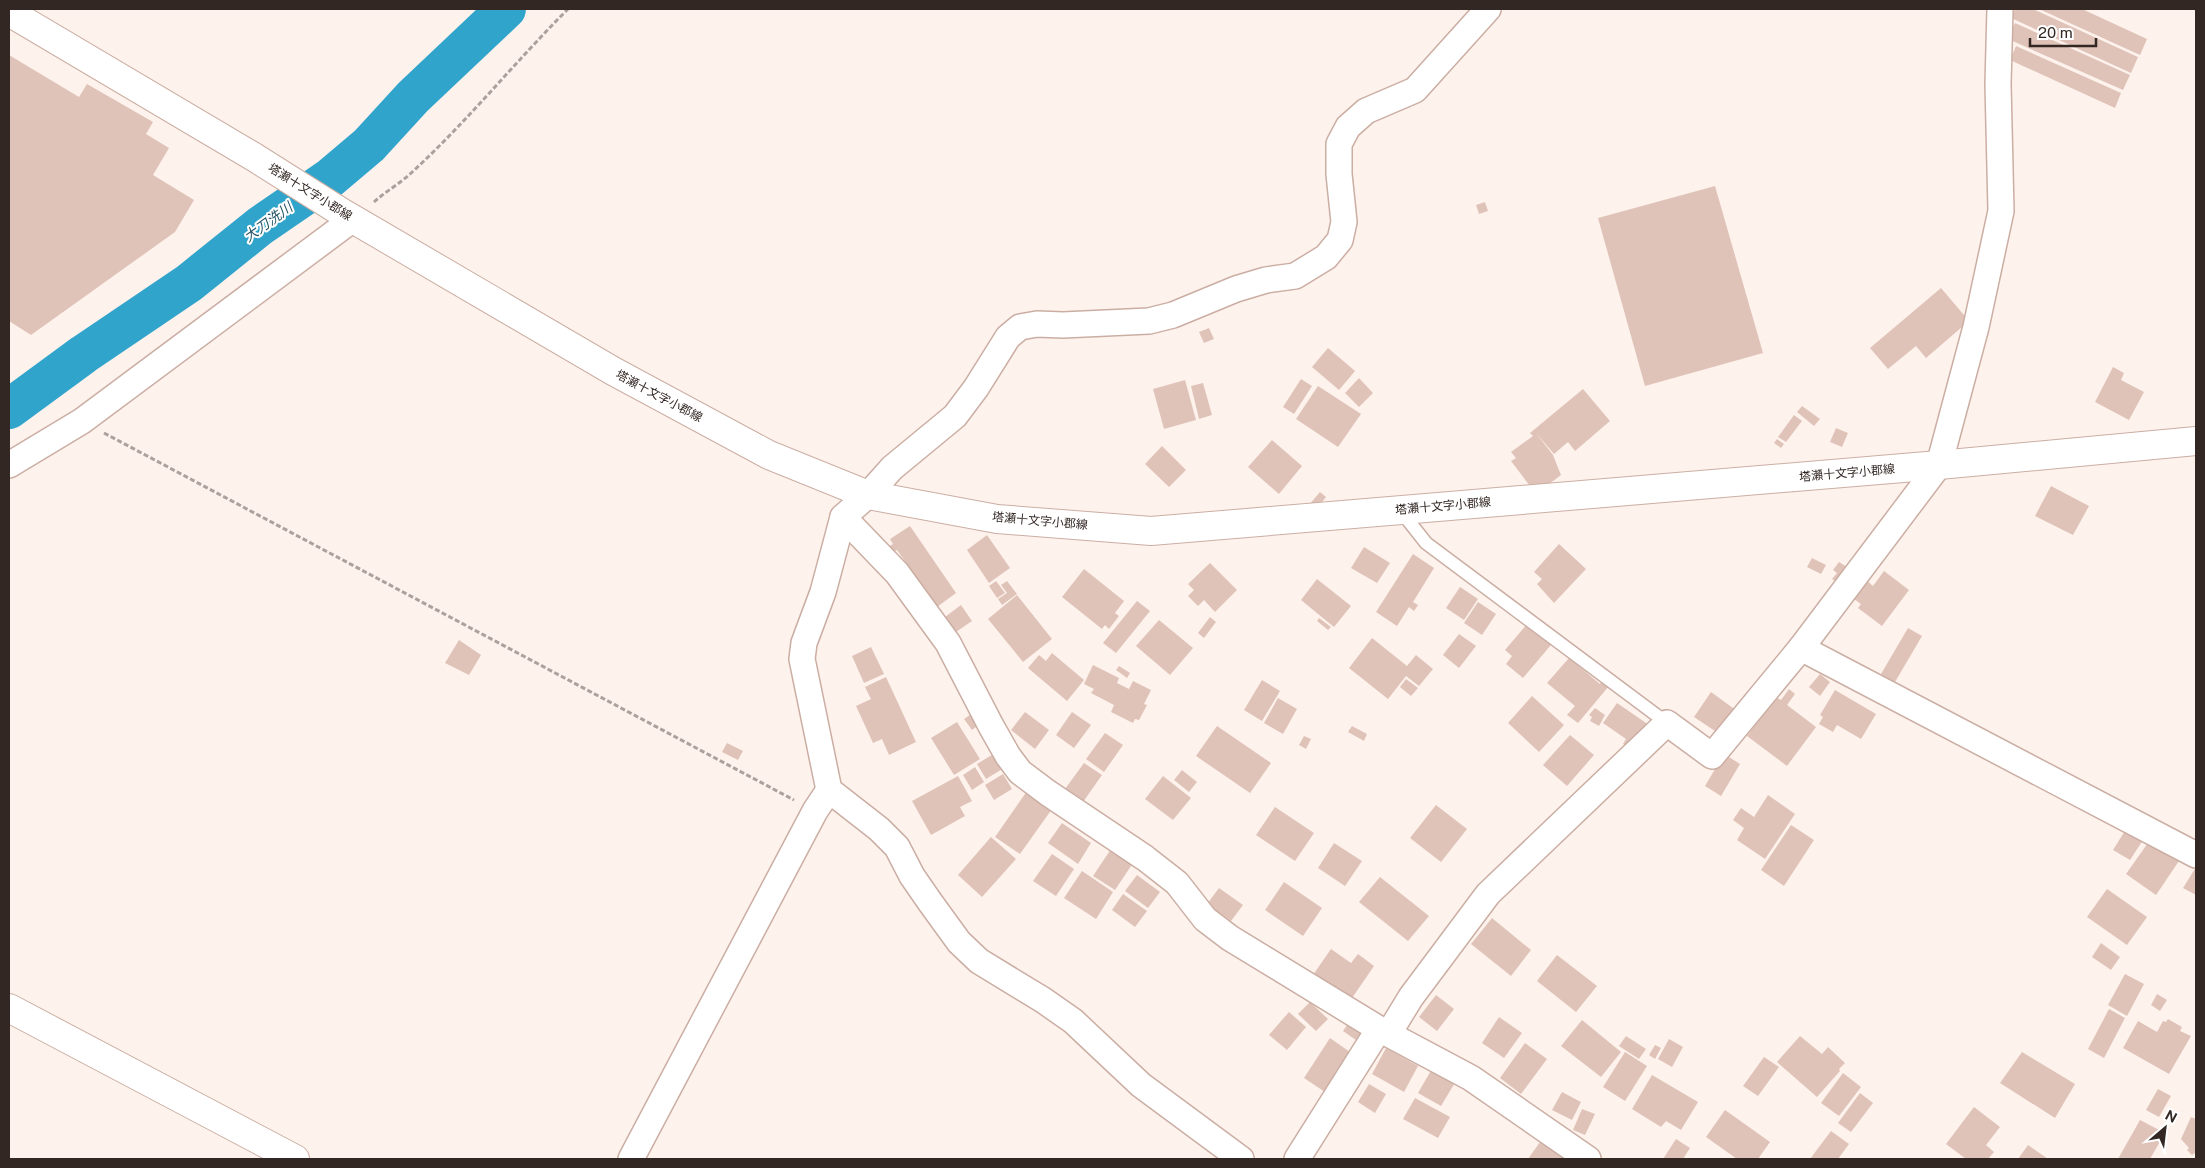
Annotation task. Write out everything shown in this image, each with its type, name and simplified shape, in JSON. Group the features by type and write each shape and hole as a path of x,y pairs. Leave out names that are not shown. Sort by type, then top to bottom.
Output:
{"main road":[{"name":"塔瀬十文字小郡線","path":"9,12 254,157 347,215 613,371 769,455 868,495 997,519 1151,531 1938,465 2196,441"},
{"path":"9,1008 295,1159"}],"street":[{"path":"1241,1159 1141,1086 1072,1021 1043,1000 979,961 959,942 935,910 912,876 896,847 879,829 829,790 802,659 804,643 823,592 844,517 868,495 892,468 955,416 976,388 1008,337 1020,327 1037,324 1063,325 1150,321 1173,316 1236,289 1266,280 1295,276 1326,258 1340,240 1344,222 1339,174 1339,144 1348,127 1366,111 1415,90 1488,9"},
{"path":"1297,1159 1384,1031 1488,894 1667,723 1712,756 1801,648 1938,465 1976,327 2001,210 1998,84 2000,9"},
{"path":"9,465 82,420 347,215"},
{"path":"844,517 896,572 948,643 991,726 1008,756 1020,772 1145,858 1177,884 1206,919 1230,938 1384,1031 1471,1078 1588,1159"},
{"path":"1801,648 2196,855"},
{"path":"631,1159 814,811 829,790"}],"lane":[{"path":"1400,510 1426,543 1667,723"}],"path":[{"path":"347,215 409,175 462,123 568,9"},
{"path":"82,420 814,811"}],"building":[{"path":"2015,9 2033,9 2138,57 2131,73 2011,18"},
{"path":"2039,9 2082,9 2147,39 2140,55"},
{"path":"2015,23 2130,75 2123,90 2008,39"},
{"path":"2016,46 2121,93 2115,108 2010,60"},
{"path":"9,55 79,97 87,84 153,122 146,134 169,148 153,175 194,200 175,232 31,335 9,321"},
{"path":"1715,186 1763,353 1645,386 1598,218"},
{"path":"1485,202 1488,211 1479,214 1476,205"},
{"path":"1941,288 1969,321 1926,358 1916,346 1888,369 1870,348"},
{"path":"1209,328 1214,339 1204,343 1199,332"},
{"path":"1328,348 1355,371 1339,390 1312,367"},
{"path":"2113,367 2124,373 2121,380 2144,392 2129,420 2095,402"},
{"path":"1359,378 1373,393 1359,407 1345,393"},
{"path":"1301,379 1312,386 1294,414 1283,407"},
{"path":"1185,380 1196,420 1164,429 1153,389"},
{"path":"1203,383 1212,415 1199,419 1191,386"},
{"path":"1318,386 1361,414 1338,447 1296,419"},
{"path":"1583,389 1610,421 1575,451 1568,442 1554,454 1536,433 1553,455 1561,475 1536,494 1511,461 1516,458 1511,452 1533,436 1530,433"},
{"path":"1802,406 1820,419 1814,426 1797,412"},
{"path":"1794,415 1802,421 1786,442 1778,437"},
{"path":"1836,428 1848,433 1842,447 1830,442"},
{"path":"1777,439 1784,444 1781,448 1774,443"},
{"path":"1272,440 1302,466 1279,494 1248,467"},
{"path":"1162,446 1186,470 1169,487 1145,464"},
{"path":"2051,486 2089,506 2073,535 2035,516"},
{"path":"1320,492 1326,497 1316,510 1309,505"},
{"path":"910,526 956,593 937,607 897,550 893,552 890,546 893,544 890,539"},
{"path":"987,535 1010,568 989,583 967,550"},
{"path":"1559,544 1586,569 1554,603 1537,584 1542,579 1534,572"},
{"path":"1364,547 1390,563 1377,583 1351,568"},
{"path":"1413,554 1434,568 1413,602 1418,605 1414,611 1409,607 1397,626 1376,612"},
{"path":"1812,558 1826,565 1821,574 1807,567"},
{"path":"1839,562 1852,570 1841,585 1832,579 1837,573 1833,570"},
{"path":"1210,563 1237,590 1215,612 1204,600 1198,606 1188,596 1194,590 1188,584"},
{"path":"1084,569 1124,601 1115,613 1119,616 1109,629 1105,625 1102,629 1062,597"},
{"path":"1884,571 1909,590 1882,626 1858,608 1861,604 1851,597 1865,579 1873,586"},
{"path":"1317,579 1351,606 1334,627 1301,600"},
{"path":"996,581 1005,593 997,598 989,586"},
{"path":"1007,581 1017,594 1002,605 998,599 1007,593 1001,585"},
{"path":"1460,587 1478,599 1464,620 1446,608"},
{"path":"1017,595 1052,639 1023,662 988,619"},
{"path":"1137,601 1150,611 1116,653 1103,643"},
{"path":"1478,602 1496,614 1482,635 1464,623"},
{"path":"961,605 972,621 956,632 945,617"},
{"path":"1210,617 1216,622 1204,638 1198,633"},
{"path":"1319,618 1331,627 1328,630 1317,621"},
{"path":"1159,620 1193,648 1170,675 1136,646"},
{"path":"1527,624 1551,645 1523,678 1506,664 1512,656 1505,650"},
{"path":"1908,628 1922,636 1895,682 1881,674"},
{"path":"1459,634 1476,646 1459,668 1443,655"},
{"path":"1372,638 1407,666 1416,655 1433,669 1419,686 1406,676 1388,699 1349,668"},
{"path":"459,640 481,655 469,675 445,663"},
{"path":"871,647 884,674 864,683 852,656"},
{"path":"1052,653 1084,680 1067,701 1028,668 1039,655 1046,661"},
{"path":"1569,658 1600,684 1602,681 1609,686 1578,723 1567,715 1575,706 1547,683"},
{"path":"1093,665 1119,678 1117,683 1129,689 1133,681 1151,690 1144,704 1147,705 1139,720 1135,719 1133,723 1111,712 1114,705 1091,693 1094,689 1084,684"},
{"path":"1119,666 1130,673 1127,678 1116,670"},
{"path":"1820,674 1830,682 1820,696 1809,687"},
{"path":"886,677 916,742 889,755 882,739 873,743 856,706 871,699 865,687"},
{"path":"1406,679 1418,688 1411,696 1400,687"},
{"path":"1262,680 1280,691 1262,721 1244,710"},
{"path":"1789,689 1795,694 1787,705 1816,727 1787,766 1747,736 1776,697 1781,700"},
{"path":"1835,690 1876,714 1861,739 1837,725 1833,732 1819,724 1823,717 1820,715"},
{"path":"1711,692 1737,711 1721,735 1694,717"},
{"path":"1532,696 1564,725 1539,752 1508,723"},
{"path":"1278,698 1297,709 1283,734 1264,723"},
{"path":"1617,703 1649,725 1632,749 1623,744 1626,739 1603,723"},
{"path":"1595,708 1605,715 1599,726 1590,721 1592,717 1589,715"},
{"path":"977,710 984,721 972,730 964,719"},
{"path":"1025,712 1049,730 1035,749 1011,730"},
{"path":"1072,712 1091,725 1074,748 1056,735"},
{"path":"957,722 980,759 954,775 931,738"},
{"path":"1217,726 1271,763 1250,793 1196,756"},
{"path":"1352,726 1367,734 1364,741 1348,732"},
{"path":"1105,733 1123,745 1104,772 1086,759"},
{"path":"1570,735 1594,755 1567,786 1543,765"},
{"path":"1304,736 1311,739 1306,749 1299,745"},
{"path":"727,743 743,751 738,760 722,752"},
{"path":"995,753 1004,768 986,779 977,764"},
{"path":"1724,754 1740,764 1721,796 1705,786"},
{"path":"1084,763 1102,775 1083,802 1065,789"},
{"path":"975,767 984,782 972,790 963,775"},
{"path":"1182,770 1197,782 1189,792 1174,780"},
{"path":"1003,774 1012,789 994,800 985,785"},
{"path":"958,776 972,801 960,807 965,816 931,835 912,801"},
{"path":"1163,776 1191,798 1173,820 1145,799"},
{"path":"1027,791 1052,809 1020,854 995,837"},
{"path":"1768,795 1795,814 1765,859 1737,840 1744,828 1733,820 1741,808 1754,817"},
{"path":"1436,805 1467,829 1441,862 1410,838"},
{"path":"1275,807 1314,833 1295,861 1256,835"},
{"path":"1062,823 1091,843 1078,864 1048,843"},
{"path":"1791,825 1814,840 1784,886 1761,870"},
{"path":"2128,826 2145,837 2130,860 2113,850"},
{"path":"991,837 1016,859 982,897 958,875"},
{"path":"2150,840 2179,861 2156,895 2126,874"},
{"path":"1334,843 1362,861 1345,886 1318,868"},
{"path":"1111,849 1133,863 1115,890 1093,876"},
{"path":"1052,854 1074,869 1056,896 1033,881"},
{"path":"2196,867 2196,895 2183,888"},
{"path":"1082,871 1113,892 1096,919 1064,898"},
{"path":"1137,875 1160,892 1148,908 1125,891"},
{"path":"1380,877 1429,916 1408,941 1359,902"},
{"path":"1284,882 1322,908 1303,936 1265,910"},
{"path":"1219,888 1243,905 1231,921 1207,904"},
{"path":"2107,889 2147,917 2127,945 2087,917"},
{"path":"1123,894 1147,911 1135,927 1112,910"},
{"path":"1492,918 1531,950 1511,976 1471,944"},
{"path":"2101,943 2120,957 2111,970 2092,957"},
{"path":"1331,949 1351,963 1358,954 1374,966 1350,1001 1313,975"},
{"path":"1557,955 1597,986 1576,1012 1537,981"},
{"path":"2125,974 2144,984 2127,1016 2108,1005"},
{"path":"2157,994 2167,1000 2160,1011 2151,1005"},
{"path":"1436,995 1454,1009 1437,1031 1419,1017"},
{"path":"1310,1002 1328,1019 1316,1031 1298,1014"},
{"path":"2109,1009 2125,1018 2104,1058 2088,1049"},
{"path":"1289,1012 1306,1027 1287,1050 1269,1035"},
{"path":"1499,1017 1522,1033 1504,1058 1482,1043"},
{"path":"1352,1018 1372,1033 1363,1045 1343,1031"},
{"path":"2168,1019 2182,1027 2180,1031 2191,1036 2169,1074 2123,1048 2138,1021 2157,1032 2163,1021 2166,1022"},
{"path":"1582,1020 1621,1052 1601,1077 1561,1046"},
{"path":"1626,1036 1646,1049 1639,1059 1619,1046"},
{"path":"1800,1036 1822,1054 1828,1047 1845,1063 1817,1097 1777,1062"},
{"path":"1330,1038 1357,1057 1331,1096 1304,1078"},
{"path":"1669,1039 1683,1047 1672,1067 1658,1059"},
{"path":"1525,1043 1547,1059 1521,1094 1500,1078"},
{"path":"1655,1045 1661,1048 1655,1059 1649,1055"},
{"path":"1386,1048 1418,1066 1404,1092 1372,1074"},
{"path":"1625,1052 1647,1066 1625,1101 1603,1087"},
{"path":"2022,1052 2075,1084 2055,1118 2000,1083"},
{"path":"1764,1057 1779,1067 1758,1096 1743,1086"},
{"path":"1433,1067 1456,1081 1441,1106 1418,1093"},
{"path":"1843,1073 1861,1087 1839,1116 1821,1103"},
{"path":"1652,1075 1698,1102 1681,1130 1666,1121 1661,1127 1632,1109"},
{"path":"1369,1084 1386,1094 1375,1113 1358,1102"},
{"path":"2158,1089 2171,1096 2159,1117 2146,1110"},
{"path":"1562,1092 1581,1102 1572,1120 1552,1110"},
{"path":"1860,1093 1873,1103 1851,1132 1838,1123"},
{"path":"1415,1098 1450,1117 1438,1138 1403,1119"},
{"path":"1974,1107 2000,1127 1986,1145 1994,1152 1988,1159 1966,1159 1946,1144"},
{"path":"1582,1109 1595,1114 1585,1135 1573,1130"},
{"path":"1725,1110 1770,1142 1758,1159 1737,1159 1706,1137"},
{"path":"2191,1117 2196,1119 2196,1154 2192,1155 2181,1139"},
{"path":"2140,1120 2165,1133 2150,1159 2118,1159"},
{"path":"1831,1131 1849,1144 1838,1159 1810,1159"},
{"path":"1676,1139 1690,1148 1683,1159 1663,1159"},
{"path":"1540,1142 1567,1159 1528,1159"},
{"path":"2028,1145 2048,1159 2018,1159"}],"waterway":[{"name":"大刀洗川","path":"9,409 84,354 189,283 260,226 330,178 369,145 413,97 506,9"}]}
